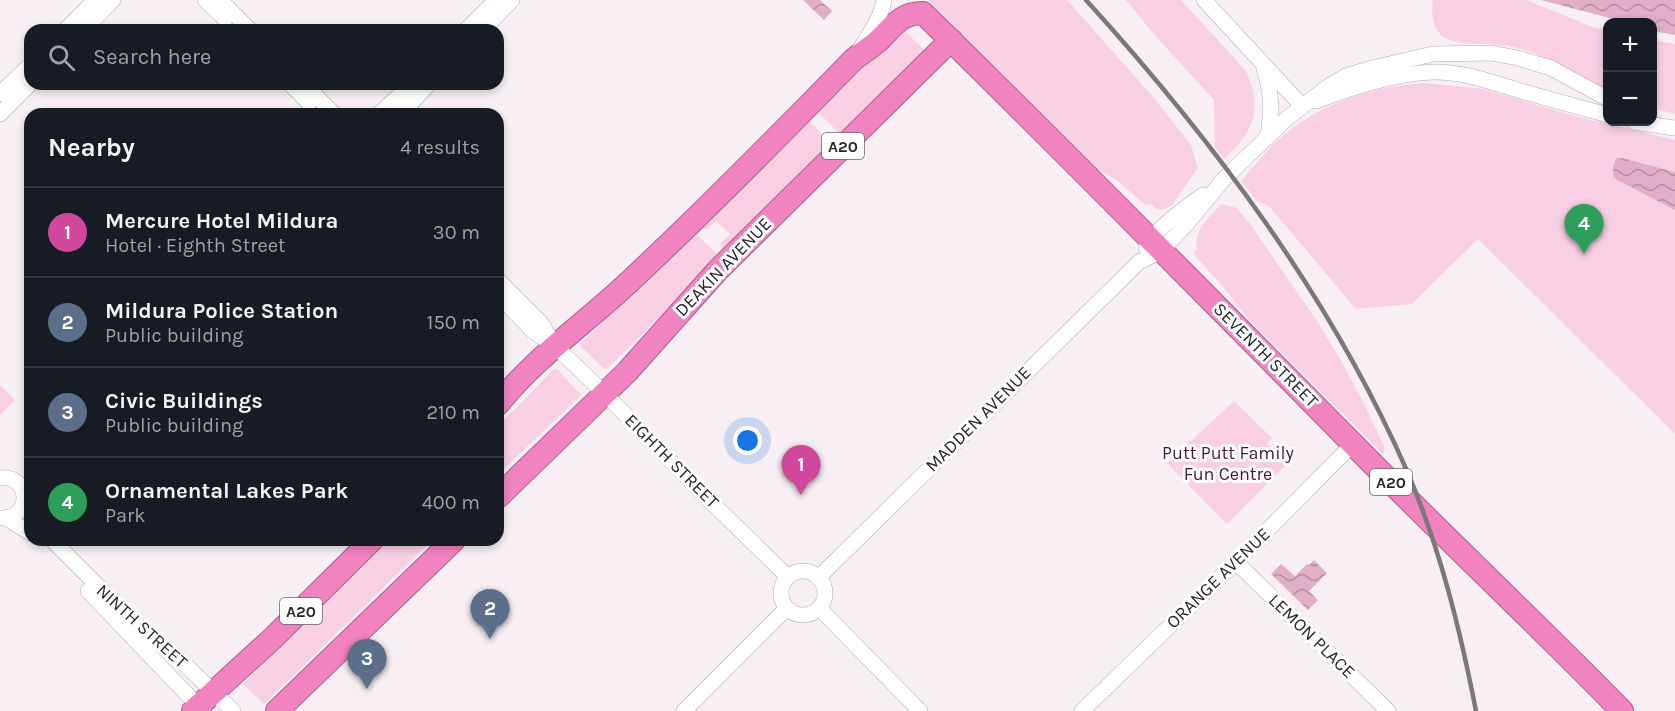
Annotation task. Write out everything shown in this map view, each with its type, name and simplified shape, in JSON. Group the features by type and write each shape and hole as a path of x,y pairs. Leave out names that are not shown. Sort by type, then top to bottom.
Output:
{"highway":[{"name":"A20","path":"504,397 529,370 626,285 691,223 854,59 879,40 903,17 913,13 917,6"},
{"name":"SEVENTH STREET","path":"917,6 1622,711"},
{"name":"DEAKIN AVENUE","path":"504,491 605,394 718,270 951,40"},
{"name":"A20","path":"202,705 366,546"},
{"path":"277,711 447,546"}],"street":[{"path":"72,24 94,0"},
{"path":"90,24 113,0"},
{"path":"206,0 230,24"},
{"path":"220,0 244,24"},
{"path":"472,24 496,0"},
{"path":"489,24 512,0"},
{"path":"854,59 874,26 884,0"},
{"path":"1204,0 1302,106 1362,85 1395,77 1448,73 1467,76 1603,114"},
{"name":"MADDEN AVENUE","path":"818,578 1156,245 1186,225 1224,179 1268,136 1329,86 1346,76 1424,56 1445,53 1480,53 1518,58 1551,68 1603,96"},
{"path":"1424,56 1425,73"},
{"path":"1262,63 1272,101 1268,136"},
{"path":"0,94 24,71"},
{"path":"0,114 24,90"},
{"path":"296,90 314,108"},
{"path":"310,90 328,108"},
{"path":"386,108 405,90"},
{"path":"407,108 423,90"},
{"path":"1657,117 1675,123"},
{"path":"1657,125 1675,128"},
{"name":"EIGHTH STREET","path":"504,286 541,324 555,346"},
{"name":"EIGHTH STREET","path":"504,301 533,331 555,346 605,394 788,577"},
{"name":"ORANGE AVENUE","path":"1082,711 1236,562 1353,444"},
{"path":"1,477 10,478 19,485 24,495"},
{"path":"2,518 24,509"},
{"path":"2,518 24,530"},
{"name":"NINTH STREET","path":"44,546 202,705 233,711"},
{"name":"NINTH STREET","path":"58,546 149,637 174,654 202,705"},
{"name":"LEMON PLACE","path":"1236,562 1388,711"},
{"path":"807,572 818,578 822,583 824,596 819,608 800,615 787,608 781,596 784,582 788,577 807,572"},
{"path":"684,711 787,608"},
{"path":"819,608 920,711"}],"green space":[{"path":"928,0 1067,0 1154,98 1191,145 1198,168 1172,205 1161,209 1151,204 1145,205 1118,181 1096,168"},
{"path":"1126,0 1181,0 1246,71 1254,97 1253,119 1242,139 1224,159 1215,147 1214,100"},
{"path":"1433,0 1527,0 1592,27 1603,29 1603,88 1534,53 1509,46 1464,43 1447,39 1438,31 1432,14"},
{"path":"900,26 927,53 841,134 839,133 818,112"},
{"path":"1657,41 1675,44 1675,114 1657,109"},
{"path":"1423,83 1484,89 1603,123 1603,126 1617,126 1675,140 1675,434 1478,239 1412,304 1356,309 1269,206 1258,202 1241,181 1275,143 1307,118 1344,100 1403,85"},
{"path":"803,121 809,121 832,144 608,368 604,369 580,344","holes":["716,221 730,234 721,243 722,250 717,254 697,235 702,229 707,229"]},
{"path":"1221,204 1237,208 1315,318 1363,402 1385,448 1383,454 1250,321 1196,257 1194,252 1197,250 1197,236 1207,219"},
{"path":"554,369 557,369 581,395 504,469 504,420"},
{"path":"0,385 15,400 0,415"},
{"name":"Putt Putt Family Fun Centre","path":"1234,401 1272,438 1267,443 1287,464 1227,524 1167,463"},
{"path":"379,546 426,546 264,704 243,684"}],"water":[{"path":"803,0 820,0 832,11 824,20"},
{"path":"1541,0 1675,0 1675,35 1657,32 1657,18 1610,18"},
{"path":"1617,158 1675,172 1675,210 1614,178 1613,170"},
{"path":"1314,560 1327,573 1309,591 1318,600 1308,610 1271,574 1281,564 1295,576"}],"railway":[{"path":"1086,0 1179,108 1223,165 1306,282 1343,344 1377,407 1419,500 1448,589 1476,711"}],"place":[{"name":"Ornamental Lakes Park","path":"1584,254"},
{"name":"Mercure Hotel Mildura","path":"801,495"},
{"name":"Mildura Police Station","path":"490,639"},
{"name":"Civic Buildings","path":"367,689"}]}
